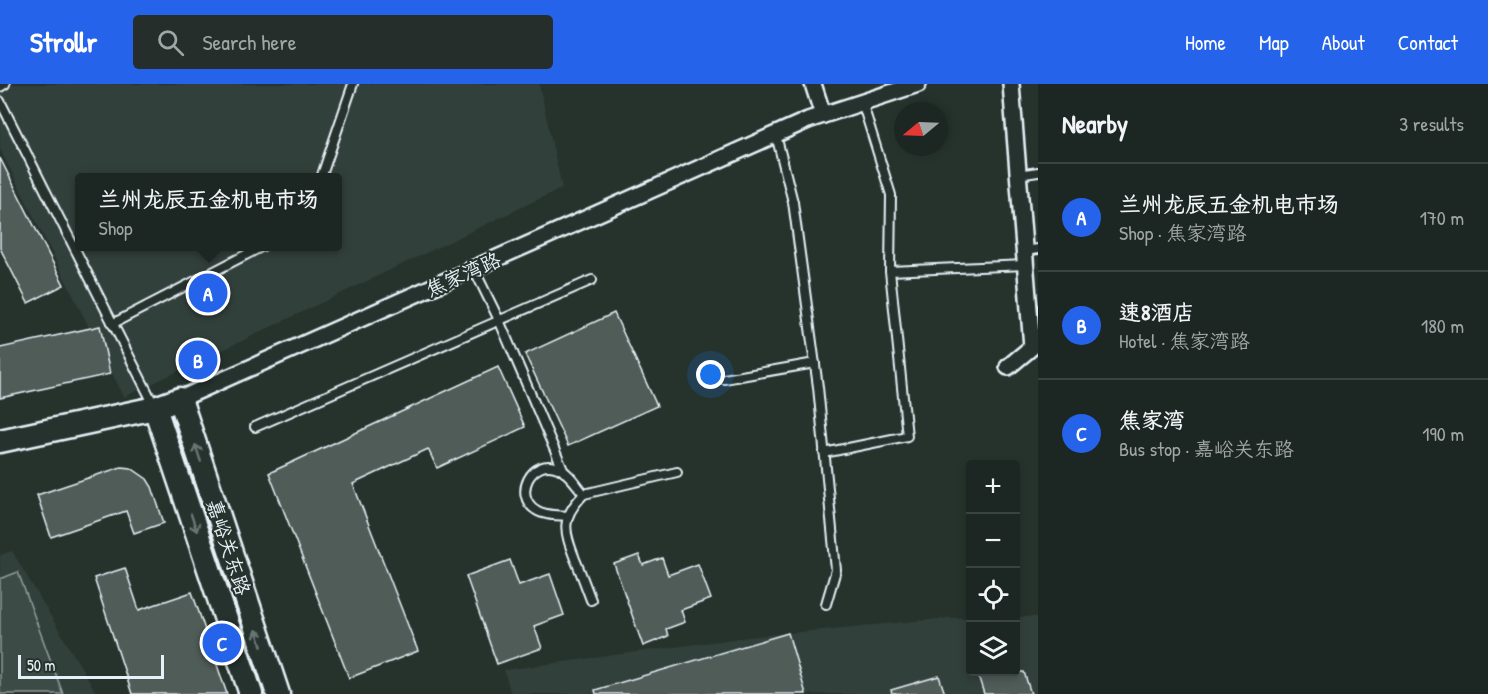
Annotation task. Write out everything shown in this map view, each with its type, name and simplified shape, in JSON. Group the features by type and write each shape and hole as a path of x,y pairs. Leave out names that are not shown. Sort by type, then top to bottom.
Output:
{"main road":[{"name":"焦家湾路","path":"0,441 155,408 180,399"},
{"name":"嘉峪关东路","path":"180,399 278,694"},
{"name":"嘉峪关东路","path":"155,408 251,694"}],"street":[{"path":"813,84 824,115"},
{"name":"焦家湾路","path":"180,399 776,135 824,115 918,84"},
{"path":"1008,367 1035,350 1030,255 1018,175 1011,84"}],"lane":[{"path":"0,87 5,84"},
{"path":"322,173 353,84"},
{"path":"0,101 75,250"},
{"path":"824,453 907,436 890,271 891,195 862,102"},
{"path":"776,135 793,202 815,363 836,570 826,604"},
{"path":"1018,175 1038,172"},
{"path":"75,251 155,408"},
{"path":"112,324 253,251"},
{"path":"890,271 1030,255"},
{"path":"474,269 499,320 564,472"},
{"path":"255,427 592,280"},
{"path":"724,379 815,363"},
{"path":"568,516 544,514 531,506 525,491 529,476 542,467 557,468 564,472 584,494"},
{"path":"591,600 568,544 566,530 568,516 575,504 584,494 677,471"}],"shaded area":[{"path":"0,84 539,84 562,188 124,397 0,149"},
{"path":"12,551 97,694 0,694 0,555"},
{"path":"18,572 63,694 0,694 0,579"},
{"path":"1020,617 1038,617 1038,694 511,694 504,670 748,637 966,618 966,676 1020,676"}],"building":[{"path":"0,158 64,285 28,303 0,248"},
{"path":"614,313 657,406 568,446 525,354"},
{"path":"100,326 110,374 0,398 0,348"},
{"path":"498,367 525,427 437,468 428,449 353,484 418,651 349,678 269,473"},
{"path":"121,467 131,468 147,479 164,523 134,533 126,511 51,537 37,495"},
{"path":"639,555 643,565 662,558 668,575 698,564 711,599 681,610 685,622 666,629 668,636 643,646 614,564"},
{"path":"510,560 519,585 550,574 564,615 534,626 542,648 497,664 466,576"},
{"path":"125,568 139,610 192,592 227,694 132,694 94,578"},
{"path":"788,633 806,694 596,694 595,690"},
{"path":"1020,672 1024,672 1031,694 984,694 978,676 1020,676"},
{"path":"939,676 945,694 892,694 891,690"}],"place":[{"name":"兰州龙辰五金机电市场","path":"208,293"},
{"name":"速8酒店","path":"198,360"},
{"name":"焦家湾","path":"222,643"}]}
